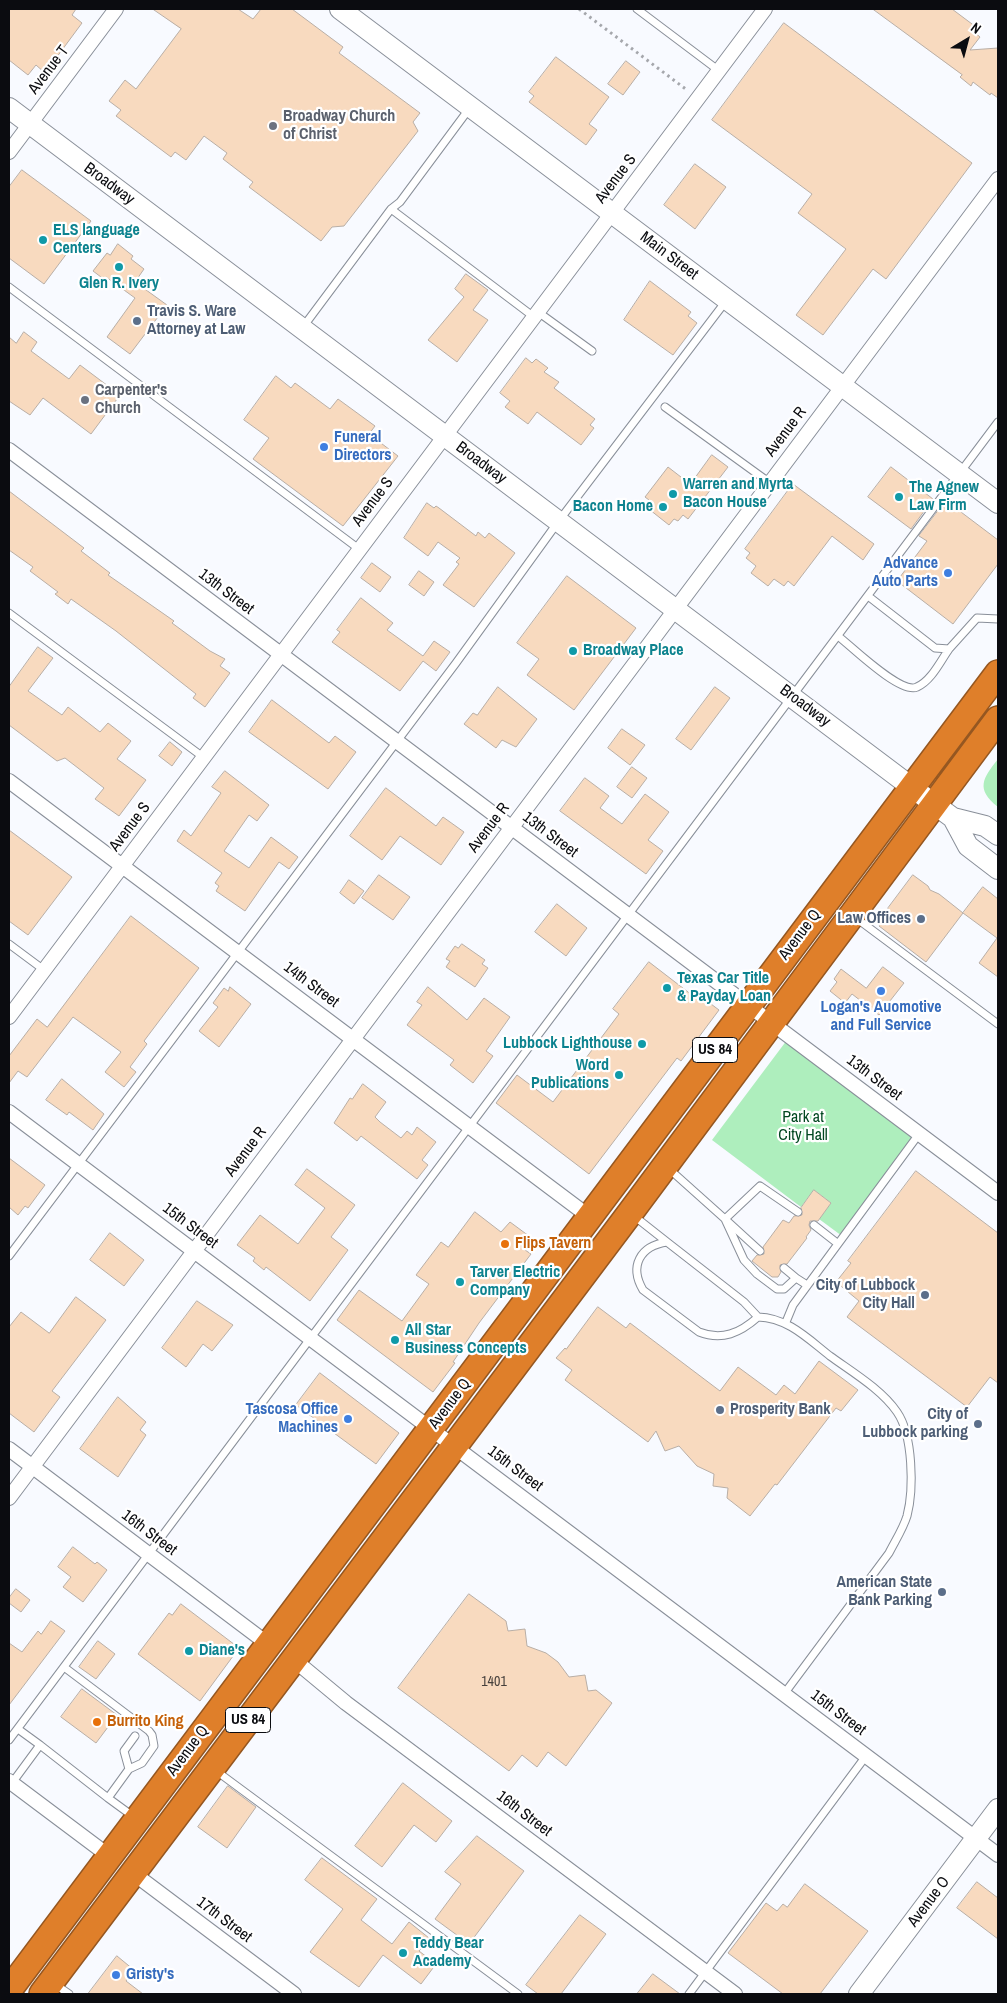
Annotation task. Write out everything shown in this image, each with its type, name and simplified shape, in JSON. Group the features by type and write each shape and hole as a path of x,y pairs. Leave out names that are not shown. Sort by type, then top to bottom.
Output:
{"highway":[{"name":"Avenue Q","path":"9,1990 591,1218 748,1005 998,673"},
{"name":"Avenue Q","path":"57,1984 133,1873 630,1213 851,914 943,811 998,719"},
{"path":"133,1873 127,1860 132,1848 153,1819 164,1785"},
{"path":"57,1984 73,1932 110,1881 109,1856"}],"main road":[{"name":"Main Street","path":"340,9 998,503"},
{"name":"Broadway","path":"9,108 912,787 943,811 968,846 998,869"},
{"name":"Broadway","path":"943,811 985,826 998,835"},
{"name":"Avenue O","path":"859,1994 998,1809"}],"street":[{"name":"Avenue T","path":"9,152 116,9"},
{"name":"Avenue S","path":"9,1017 764,9"},
{"name":"Avenue R","path":"9,1498 998,179"},
{"name":"13th Street","path":"9,450 998,1193"},
{"name":"14th Street","path":"9,781 591,1218"},
{"name":"15th Street","path":"9,1112 432,1428 998,1856"},
{"name":"16th Street","path":"9,1449 268,1644"},
{"name":"16th Street","path":"293,1659 346,1703 735,1994"},
{"path":"10,1782 109,1856"},
{"name":"17th Street","path":"133,1873 294,1994"}],"lane":[{"path":"637,9 718,70"},
{"path":"302,328 391,209 400,202 470,106"},
{"path":"391,209 536,314 592,351"},
{"path":"9,287 360,549"},
{"path":"9,1256 397,742 558,522 727,299"},
{"path":"665,408 770,483"},
{"path":"9,1740 998,422"},
{"path":"868,596 935,648 949,649"},
{"path":"9,613 203,757"},
{"path":"838,636 894,682 906,688 914,689 925,682 949,649 977,618 998,619"},
{"path":"851,914 998,1024"},
{"path":"9,944 44,970"},
{"path":"786,1322 793,1305 807,1285 919,1134"},
{"path":"664,1165 760,1250"},
{"path":"725,1219 760,1186 798,1212"},
{"path":"630,1213 744,1302 758,1317"},
{"path":"725,1219 744,1260 757,1274 777,1289 784,1289 796,1278"},
{"path":"814,1225 837,1243"},
{"path":"667,1242 657,1244 639,1258 636,1269 637,1280 643,1290 699,1332 709,1336 722,1337 736,1333 758,1317 786,1322 877,1392 897,1412 905,1430 910,1461 911,1493 907,1517 889,1553 784,1694"},
{"path":"784,1268 807,1285"},
{"path":"64,1667 152,1735 154,1746 142,1763 129,1770 108,1798"},
{"path":"18,1729 137,1820"},
{"path":"129,1770 124,1751 135,1736"},
{"path":"10,1782 40,1745"},
{"path":"689,1994 866,1756"},
{"path":"212,1768 518,1994"}],"path":[{"path":"579,9 698,98"}],"green space":[{"path":"998,759 998,807 986,795 984,783 988,772"},
{"name":"Park at City Hall","path":"790,1036 919,1134 842,1236 819,1219 831,1203 814,1190 801,1207 712,1140"}],"building":[{"path":"9,9 76,9 72,15 82,23 45,73 36,65 28,75 9,60"},
{"name":"Broadway Church of Christ","path":"153,9 238,9 253,19 261,9 292,9 343,47 339,53 420,113 413,122 418,131 344,226 332,227 321,241 249,187 253,182 223,159 227,153 204,136 186,160 175,152 171,157 116,116 121,110 109,101 125,80 136,89 181,29"},
{"path":"873,9 952,9 976,27 973,31 980,37 970,50 998,48 998,98 991,93 990,95 973,82 971,86 960,77 962,75"},
{"path":"784,23 972,163 886,279 873,269 823,335 796,315 846,249 798,213 812,194 712,120"},
{"path":"556,57 609,97 589,124 597,130 586,145 529,102 534,96 529,92"},
{"path":"626,61 640,72 623,95 608,84"},
{"path":"695,164 726,187 695,229 664,205"},
{"name":"ELS language Centers","path":"22,170 91,221 44,284 9,258 9,187"},
{"path":"118,244 133,256 131,259 144,269 135,282 167,305 130,354 107,337 135,298 106,277 105,280 93,271 107,253 110,255"},
{"path":"466,274 488,290 473,310 488,320 457,362 428,340 464,297 455,289"},
{"path":"650,281 691,312 688,316 697,323 673,355 624,320"},
{"path":"24,332 37,342 31,351 69,379 80,365 120,395 91,434 43,398 30,415 9,401 9,337 16,343"},
{"path":"526,358 532,363 536,359 548,368 544,372 559,382 554,388 595,419 590,425 594,428 581,445 537,412 528,424 505,407 510,401 500,393"},
{"name":"Funeral Directors","path":"276,376 291,388 295,383 330,409 338,399 375,426 369,434 398,456 343,526 253,459 269,438 244,420"},
{"name":"Warren and Myrta Bacon House","path":"712,455 728,467 688,519 683,515 678,521 674,519 669,525 645,506 649,500 645,497 668,467 690,484"},
{"name":"The Agnew Law Firm","path":"891,467 933,499 911,529 868,497"},
{"path":"793,484 874,544 863,560 832,536 794,586 788,581 784,586 774,579 768,586 751,573 756,566 746,558 750,553 745,549"},
{"path":"9,491 84,548 81,551 110,573 108,575 174,621 172,623 210,651 225,659 220,666 230,673 205,707 193,698 196,694 116,631 71,599 68,604 55,594 58,592 30,571 33,567 9,550"},
{"path":"427,503 434,508 436,506 439,508 476,536 478,532 485,538 489,533 515,553 474,607 443,585 459,564 456,562 460,558 438,542 428,556 404,538"},
{"name":"Advance Auto Parts","path":"942,506 949,511 953,506 998,540 998,564 953,624 897,581 927,541 919,536"},
{"path":"372,563 391,577 380,592 361,578"},
{"path":"419,571 434,582 424,596 409,585"},
{"name":"Broadway Place","path":"567,576 636,628 574,710 527,675 539,659 517,643"},
{"path":"361,598 393,623 387,630 423,656 434,641 450,652 436,671 423,661 400,691 332,642 340,632 337,630"},
{"path":"38,647 53,658 28,691 62,715 68,707 100,732 108,723 131,741 117,759 146,780 119,816 95,799 104,788 65,758 57,761 9,725 9,687"},
{"path":"498,687 537,719 516,747 502,740 496,748 464,724 473,713 477,715"},
{"path":"715,687 730,698 691,750 676,739"},
{"path":"272,700 329,743 335,736 356,752 328,789 249,732"},
{"path":"622,729 645,745 630,765 608,748"},
{"path":"170,742 182,752 172,766 159,756"},
{"path":"632,767 647,778 632,798 617,787"},
{"path":"225,771 269,805 257,821 249,815 224,851 249,868 271,837 298,857 289,869 279,862 245,911 216,891 219,886 215,883 222,873 177,841 184,830 191,836 221,793 212,787"},
{"path":"585,778 609,796 600,808 622,824 645,794 669,812 648,840 663,851 646,874 560,811"},
{"path":"386,788 436,826 443,817 464,832 441,865 400,836 382,860 350,836"},
{"path":"9,830 72,877 28,935 9,921"},
{"path":"379,875 410,897 393,920 362,898"},
{"name":"Law Offices","path":"913,875 928,886 930,890 939,894 963,913 926,962 879,926 887,915 888,908"},
{"path":"349,880 364,891 354,904 340,893"},
{"path":"983,887 998,899 998,977 979,963 997,938 963,913"},
{"path":"557,904 587,928 566,956 535,932"},
{"path":"131,916 199,968 144,1041 147,1044 130,1067 136,1072 124,1087 105,1072 121,1052 73,1017 27,1077 18,1071 9,1083 9,1056 37,1019 47,1027"},
{"path":"462,944 485,960 482,964 488,968 475,987 446,967 450,961 446,959 455,946 458,948"},
{"path":"649,962 701,1002 703,998 719,1010 681,1061 677,1058 589,1174 496,1103 517,1075 553,1102 619,1014 613,1009"},
{"path":"883,967 904,983 879,1015 852,994 845,1003 830,991 837,982 834,979 841,969 866,988"},
{"path":"230,987 251,1004 219,1047 199,1031 218,1007 213,1003 224,988 228,991"},
{"path":"428,987 467,1020 484,998 510,1017 486,1051 493,1056 473,1083 450,1065 454,1060 407,1025 422,1005 417,1002"},
{"path":"62,1079 104,1114 93,1130 69,1112 67,1115 46,1100"},
{"path":"363,1084 386,1102 375,1117 380,1122 401,1138 407,1131 412,1135 417,1127 436,1142 422,1160 428,1165 417,1179 361,1136 357,1141 334,1123 350,1098 352,1099"},
{"path":"9,1158 45,1185 28,1208 25,1206 18,1215 9,1207"},
{"path":"307,1169 355,1205 331,1237 348,1250 310,1301 266,1267 264,1270 253,1261 255,1258 237,1245 260,1215 298,1244 325,1208 295,1185"},
{"name":"City of Lubbock City Hall","path":"916,1171 998,1233 998,1383 990,1377 967,1407 847,1317 859,1301 836,1282 851,1263 848,1261"},
{"path":"814,1190 831,1203 818,1221 810,1221 811,1230 807,1238 787,1264 780,1265 781,1272 778,1277 772,1277 752,1261 757,1255 764,1254 763,1247 783,1220 789,1223 794,1216 802,1215 801,1208"},
{"path":"475,1212 501,1232 510,1222 533,1239 525,1250 531,1254 479,1323 453,1362 455,1363 433,1392 337,1320 359,1290 402,1321 429,1284 416,1275 441,1242 448,1247"},
{"path":"110,1233 144,1260 124,1286 90,1260"},
{"path":"76,1297 106,1320 52,1391 60,1397 34,1432 9,1413 9,1327 21,1312 49,1333"},
{"path":"197,1301 233,1325 212,1351 203,1344 186,1367 162,1348"},
{"name":"Prosperity Bank","path":"598,1307 626,1328 630,1323 720,1391 738,1367 776,1395 784,1385 795,1394 819,1361 858,1390 841,1411 836,1408 777,1485 775,1484 750,1516 727,1498 728,1488 713,1486 714,1474 697,1466 679,1446 665,1451 656,1431 648,1442 565,1380 572,1370 556,1358 566,1349"},
{"name":"Tascosa Office Machines","path":"320,1373 399,1433 376,1464 296,1405"},
{"path":"118,1397 146,1422 140,1430 146,1435 118,1477 80,1449"},
{"path":"73,1547 95,1564 97,1562 107,1570 83,1602 63,1587 71,1577 58,1567"},
{"path":"16,1589 30,1600 21,1612 9,1603 9,1598"},
{"path":"469,1594 506,1621 508,1631 525,1629 527,1646 546,1653 558,1662 569,1677 585,1675 588,1691 596,1690 612,1703 566,1766 548,1752 537,1767 522,1755 509,1771 398,1688"},
{"name":"Diane's","path":"181,1604 239,1648 200,1701 138,1654 169,1613 172,1615"},
{"path":"51,1621 65,1631 9,1705 9,1643 22,1652 38,1631 41,1634"},
{"path":"98,1641 115,1654 96,1679 79,1667"},
{"path":"82,1689 117,1715 96,1743 61,1717"},
{"path":"403,1783 452,1821 436,1842 414,1825 382,1867 355,1846"},
{"path":"228,1786 256,1807 227,1848 198,1827"},
{"path":"477,1836 524,1871 469,1944 435,1919 461,1884 445,1872"},
{"path":"322,1858 377,1899 361,1920 392,1944 409,1922 429,1938 419,1951 436,1964 421,1984 383,1955 359,1987 310,1952 343,1909 305,1880"},
{"path":"977,1882 998,1898 998,1939 957,1908"},
{"path":"805,1884 868,1931 820,1994 783,1994 728,1953 766,1903 777,1911 783,1904 787,1907"},
{"path":"580,1915 606,1934 561,1994 538,1994 526,1985"},
{"name":"Gristy's","path":"117,1956 134,1970 126,1981 143,1994 88,1994"},
{"path":"653,1974 680,1994 637,1994"}],"place":[{"name":"Broadway Church of Christ","path":"273,126"},
{"name":"ELS language Centers","path":"43,240"},
{"name":"Glen R. Ivery","path":"119,267"},
{"name":"Travis S. Ware Attorney at Law","path":"137,321"},
{"name":"Carpenter's Church","path":"85,400"},
{"name":"Funeral Directors","path":"324,447"},
{"name":"Warren and Myrta Bacon House","path":"673,494"},
{"name":"The Agnew Law Firm","path":"899,497"},
{"name":"Bacon Home","path":"663,507"},
{"name":"Advance Auto Parts","path":"948,573"},
{"name":"Broadway Place","path":"573,651"},
{"name":"Law Offices","path":"921,919"},
{"name":"Texas Car Title & Payday Loan","path":"667,988"},
{"name":"Logan's Auomotive and Full Service","path":"881,991"},
{"name":"Lubbock Lighthouse","path":"642,1044"},
{"name":"Word Publications","path":"619,1075"},
{"name":"Flips Tavern","path":"505,1244"},
{"name":"Tarver Electric Company","path":"460,1282"},
{"name":"City of Lubbock City Hall","path":"925,1295"},
{"name":"All Star Business Concepts","path":"395,1340"},
{"name":"Prosperity Bank","path":"720,1410"},
{"name":"Tascosa Office Machines","path":"348,1419"},
{"name":"City of Lubbock parking","path":"978,1424"},
{"name":"American State Bank Parking","path":"942,1592"},
{"name":"Diane's","path":"189,1651"},
{"name":"Burrito King","path":"97,1722"},
{"name":"Teddy Bear Academy","path":"403,1953"},
{"name":"Gristy's","path":"116,1975"}]}
